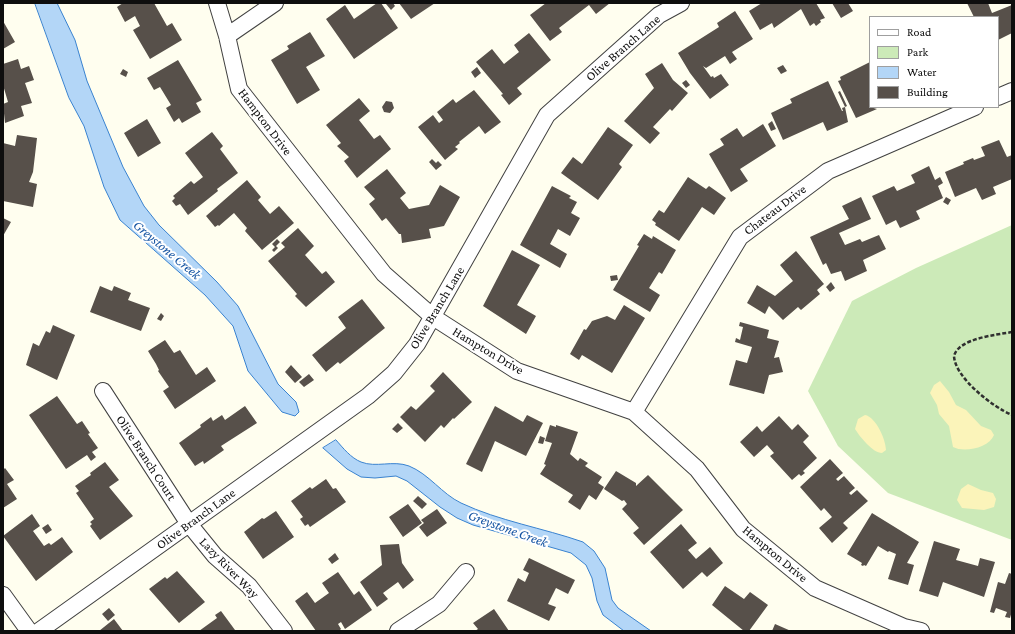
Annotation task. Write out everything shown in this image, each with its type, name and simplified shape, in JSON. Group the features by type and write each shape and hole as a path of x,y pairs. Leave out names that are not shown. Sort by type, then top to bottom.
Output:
{"street":[{"name":"Hampton Drive","path":"217,3 227,36 239,89 384,274 433,317 518,371 634,412 697,469 743,529 815,588 904,627 921,631"},
{"path":"227,36 275,3"},
{"name":"Olive Branch Lane","path":"39,631 368,396 398,367 417,344 433,317 546,115 658,16 681,3"},
{"path":"999,97 1012,91"},
{"name":"Chateau Drive","path":"634,412 740,236 828,171 973,108"},
{"name":"Olive Branch Court","path":"103,391 189,524"},
{"name":"Lazy River Way","path":"189,524 214,556 249,586 284,631"},
{"path":"398,631 439,604 466,572"},
{"path":"3,595 29,631"}],"path":[{"path":"1012,332 989,336 964,344 958,348 954,356 957,367 970,384 992,403 1012,415"}],"green space":[{"path":"1012,225 1012,540 888,493 838,446 808,391 852,301 916,268"}],"sand":[{"path":"940,381 949,392 956,405 966,410 981,426 991,430 994,435 987,443 976,448 969,449 958,449 953,447 949,426 939,414 937,405 930,393 934,385"},
{"path":"865,415 873,420 880,430 886,446 886,450 882,453 871,448 855,429 858,419"},
{"path":"968,484 981,490 993,493 996,499 994,507 984,510 962,508 957,500 961,489"}],"water":[{"name":"Greystone Creek","path":"35,3 57,3 75,40 87,81 123,167 144,206 159,225 217,282 238,306 278,384 296,402 299,412 295,416 282,412 248,371 233,326 205,295 120,220 104,187 84,126 69,98"},
{"name":"Greystone Creek","path":"336,440 344,449 361,462 367,464 403,464 409,466 423,474 448,495 461,503 490,515 583,542 594,551 605,568 612,600 618,608 651,631 624,631 603,615 597,601 592,578 586,565 571,553 473,525 457,518 440,507 407,481 396,476 375,478 361,477 347,469 323,448"}],"building":[{"path":"123,3 154,3 167,26 172,23 182,40 150,59 133,30 140,26 135,16 125,22 117,7"},
{"path":"377,3 381,3 398,28 354,59 326,19 345,5 354,19"},
{"path":"393,3 395,6 391,10 386,4"},
{"path":"399,3 435,3 411,19"},
{"path":"546,3 610,3 596,14 589,5 559,28 562,32 550,41 530,15"},
{"path":"762,3 816,3 825,18 820,20 821,22 816,26 814,23 810,26 801,9 774,28 772,23 760,30 749,11"},
{"path":"832,3 848,3 853,11 841,18"},
{"path":"967,3 988,3 992,13 1012,5 1012,33 999,40 999,16 974,16"},
{"path":"735,11 753,39 732,52 737,59 730,64 725,56 706,68 703,66 711,77 713,76 714,78 721,74 729,85 710,99 690,73 678,53 719,27 717,23"},
{"path":"3,21 15,42 3,49"},
{"path":"310,32 325,56 306,67 320,90 297,104 271,60 289,49 287,46"},
{"path":"529,33 551,60 517,88 522,94 509,105 501,95 503,94 476,62 492,49 504,64 519,52 514,45"},
{"path":"18,59 21,69 29,66 34,80 25,83 32,103 21,106 24,116 5,123 3,104 8,102 3,85 3,64"},
{"path":"178,60 202,100 196,103 201,112 182,123 179,118 174,122 166,108 171,105 160,87 154,90 147,78"},
{"path":"869,62 869,108 877,109 856,118 838,81 841,80 840,77"},
{"path":"662,63 673,80 688,93 672,111 670,109 653,127 660,133 650,144 624,121 654,88 645,74"},
{"path":"783,65 787,71 781,74 777,68"},
{"path":"477,67 481,73 475,78 471,72"},
{"path":"123,69 128,72 126,77 120,74"},
{"path":"686,80 690,85 686,88 682,83"},
{"path":"828,81 842,111 842,108 845,107 848,122 827,131 823,122 783,140 771,113 792,103 790,99"},
{"path":"474,90 501,122 485,134 479,126 459,142 460,143 455,147 458,149 445,160 418,127 433,115 439,123 443,120 437,112 453,99 456,103"},
{"path":"840,91 847,106 845,107 838,92"},
{"path":"359,98 370,111 359,120 374,139 380,135 391,149 357,178 344,161 349,157 337,146 341,143 326,125"},
{"path":"386,101 392,102 394,108 390,113 384,112 382,107"},
{"path":"147,119 161,143 138,157 124,133"},
{"path":"772,121 776,129 771,131 768,124"},
{"path":"763,124 776,146 740,169 748,181 731,192 709,154 724,145 720,139 737,128 743,137"},
{"path":"608,127 633,145 619,164 622,167 598,200 561,173 573,157 582,164"},
{"path":"212,132 223,146 220,149 238,173 217,189 218,191 188,215 180,204 176,206 172,201 175,198 173,196 191,181 194,184 203,177 185,153"},
{"path":"17,135 37,138 33,172 29,182 37,184 33,207 3,201 3,143 15,146"},
{"path":"999,140 1007,157 1012,155 1012,179 993,187 996,194 982,200 976,188 955,197 945,172 964,164 963,162 973,158 974,160 985,156 981,147"},
{"path":"432,159 436,163 438,161 442,165 436,170 429,162"},
{"path":"929,166 935,180 940,177 943,183 938,186 943,198 916,211 920,219 900,228 896,220 886,225 872,196 894,186 897,191 915,183 911,175"},
{"path":"387,169 406,193 400,198 409,209 429,205 440,185 460,197 444,226 429,229 431,238 402,243 401,234 399,234 386,218 382,221 369,204 375,199 364,187"},
{"path":"688,177 706,189 709,186 726,198 714,215 702,207 679,241 655,225 656,223 652,220 659,210 664,213"},
{"path":"247,180 261,197 258,200 270,214 279,206 294,223 262,250 245,231 247,228 234,213 219,226 218,225 215,227 206,216"},
{"path":"552,186 571,196 569,198 577,202 571,213 580,218 570,236 558,229 550,244 567,254 560,268 520,245"},
{"path":"861,197 871,219 839,233 845,245 860,239 862,242 879,235 886,249 863,260 867,271 845,281 841,271 831,274 826,263 823,265 810,237 849,219 842,206"},
{"path":"946,197 951,200 948,205 943,202"},
{"path":"3,218 11,222 3,236"},
{"path":"298,228 314,246 305,255 322,274 326,271 335,282 306,307 295,296 297,294 268,261 285,247 281,243"},
{"path":"644,234 652,239 653,236 676,250 662,274 659,272 649,288 660,295 650,312 613,290 639,246 637,245"},
{"path":"277,239 280,242 276,246 278,248 274,252 272,250 275,247 272,244"},
{"path":"512,250 540,265 517,305 536,316 526,334 483,306"},
{"path":"796,251 824,284 817,290 820,294 801,310 798,307 783,320 769,306 765,314 747,303 757,285 775,296 793,281 780,265"},
{"path":"617,275 618,280 611,281 610,276"},
{"path":"831,282 835,288 830,292 826,287"},
{"path":"100,286 112,291 114,286 131,293 128,300 150,308 141,331 90,312"},
{"path":"362,299 385,328 340,364 338,362 326,372 312,355 346,328 338,317"},
{"path":"624,305 645,318 612,373 582,355 579,360 570,354 584,329 586,330 592,321 607,316 615,320"},
{"path":"161,313 164,316 161,321 157,319"},
{"path":"740,322 769,330 767,338 779,341 774,358 779,357 783,372 769,375 764,394 729,385 736,360 747,363 752,347 735,342 736,338 740,340 743,327 739,326"},
{"path":"53,325 75,335 57,380 26,365 33,343 39,346 46,331 50,333"},
{"path":"165,340 174,353 180,350 196,375 207,367 216,381 175,409 163,391 169,387 158,371 159,370 156,364 148,351"},
{"path":"291,365 302,377 295,383 285,372"},
{"path":"443,372 472,402 454,419 453,418 444,428 441,425 425,442 400,417 411,406 416,410 435,391 430,386"},
{"path":"309,374 314,380 304,387 299,382"},
{"path":"57,396 77,424 82,421 90,433 88,434 98,448 92,452 96,457 91,461 87,455 66,469 29,415"},
{"path":"245,406 257,423 221,446 224,450 204,464 203,461 195,466 179,443 201,427 200,425 211,417 213,421 222,415 225,420"},
{"path":"495,406 523,422 527,415 543,423 526,456 495,441 482,472 466,464"},
{"path":"779,416 792,430 798,424 809,436 803,442 817,458 803,471 805,473 801,476 799,474 792,480 770,456 774,453 767,445 754,457 740,442 757,426 762,432"},
{"path":"398,423 403,428 397,433 392,429"},
{"path":"550,425 556,427 556,425 578,432 570,454 578,461 580,458 588,463 585,466 602,477 598,483 604,487 596,500 589,495 580,510 568,502 573,495 540,474 546,465 544,464 552,443 545,441"},
{"path":"540,436 545,438 543,444 538,443"},
{"path":"830,459 843,473 836,479 838,481 844,476 855,488 849,493 851,495 857,490 868,501 843,523 848,528 832,543 819,528 832,517 824,508 821,511 800,487"},
{"path":"105,462 119,480 109,487 133,516 100,540 90,526 92,524 90,522 94,519 76,493 79,491 75,486 91,475 90,473"},
{"path":"5,468 14,480 7,484 17,499 3,508 3,470"},
{"path":"616,471 636,483 636,486 648,475 683,510 644,545 633,533 639,528 622,509 627,504 624,500 622,501 604,489"},
{"path":"326,479 333,489 336,488 346,502 310,527 308,524 305,526 300,519 303,517 291,501 310,487 312,489"},
{"path":"418,496 427,504 422,509 413,501"},
{"path":"408,504 422,523 403,537 389,517"},
{"path":"437,509 447,523 427,537 419,527 424,523 421,520"},
{"path":"276,511 294,537 263,559 244,532 262,518 264,519"},
{"path":"872,513 919,542 907,563 914,565 908,585 888,579 896,554 889,551 888,552 878,546 866,566 863,566 861,565 862,563 847,554"},
{"path":"32,514 40,526 33,531 44,546 49,543 51,545 62,537 73,552 36,581 3,536"},
{"path":"48,524 52,530 46,534 42,528"},
{"path":"681,524 697,543 688,550 696,559 710,547 723,563 707,577 702,572 683,589 650,552"},
{"path":"934,541 960,549 956,560 978,566 980,558 995,562 984,597 943,582 938,597 919,591"},
{"path":"399,544 402,563 414,580 403,589 398,582 383,593 388,599 377,607 360,582 382,565 380,545"},
{"path":"335,553 339,559 332,564 328,559"},
{"path":"529,558 575,580 568,594 556,588 548,604 556,607 549,621 507,601 518,578 525,582 529,573 523,570"},
{"path":"177,571 205,602 179,623 149,589 165,577 167,579"},
{"path":"338,572 354,595 359,591 372,610 345,629 341,622 338,624 341,629 339,631 316,631 295,601 307,592 315,603 329,593 322,583"},
{"path":"1009,573 1012,574 1012,611 1010,618 1005,617 1007,612 996,608 994,613 990,612 998,582 1005,584"},
{"path":"725,586 744,599 750,592 768,605 749,631 744,631 712,605"},
{"path":"109,608 115,615 108,621 102,614"},
{"path":"494,609 509,631 475,631 478,629 473,623"},
{"path":"221,611 235,630 199,631 217,618 215,615"},
{"path":"114,619 123,631 99,631"},
{"path":"775,624 791,631 772,631"}]}
